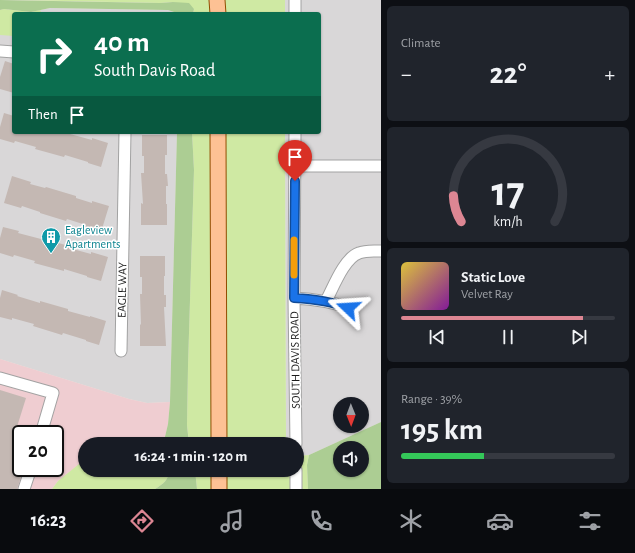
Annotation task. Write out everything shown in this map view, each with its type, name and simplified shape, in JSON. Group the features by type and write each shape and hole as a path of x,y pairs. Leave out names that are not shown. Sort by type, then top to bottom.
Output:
{"main road":[{"path":"218,0 218,12"},
{"path":"218,134 219,437"},
{"path":"219,477 219,489"}],"street":[{"path":"295,0 295,12"},
{"path":"0,51 12,52"},
{"name":"EAGLE WAY","path":"121,351 125,134"},
{"name":"SOUTH DAVIS ROAD","path":"295,134 294,298 296,437"},
{"path":"295,166 381,166"},
{"path":"326,301 342,270 354,255 360,252 381,250"},
{"path":"294,298 326,301 348,308"},
{"path":"0,378 53,393 44,425"},
{"path":"24,489 28,477"},
{"path":"296,477 296,489"}],"shaded area":[{"path":"285,0 381,0 381,422 369,428 369,397 333,397 333,433 357,433 340,441 333,441 333,444 309,455 304,455 304,437 286,437 285,134 321,134 321,12 285,12"},
{"name":"Eagleview Apartments","path":"50,8 168,10 174,12 31,12"},
{"name":"Eagleview Apartments","path":"0,10 31,12 12,12 12,134 177,134 170,402 147,403 129,399 0,359"},
{"path":"0,359 129,399 147,403 170,402 165,437 78,437 78,465 64,476 64,425 12,425 12,477 63,477 52,489 0,489"}],"green space":[{"path":"0,0 173,2 189,3 194,9 193,12 174,12 168,10 50,8 31,12 4,9 0,10"},
{"path":"17,0 215,0 215,12 193,12 194,9 173,2"},
{"path":"220,0 285,0 285,12 220,12"},
{"path":"4,9 31,12 12,12 12,36 0,35 0,10"},
{"path":"177,134 192,134 194,170 188,366 187,425 188,437 165,437 170,402"},
{"path":"192,134 216,134 216,437 188,437 187,425 194,170"},
{"path":"220,134 285,134 286,437 222,437"},
{"path":"381,422 381,489 308,489 307,465 309,455 333,444 333,477 369,477 369,441 340,441 357,433 369,433 369,428"},
{"path":"304,455 309,455 307,465 308,489 222,489 222,477 304,477"},
{"path":"78,465 78,477 167,477 161,485 155,489 52,489 64,476"},
{"path":"167,477 196,477 197,489 155,489 165,481"},
{"path":"196,477 216,477 216,489 197,489"}],"building":[{"path":"5,61 12,63 12,92 0,89 0,77"},
{"path":"4,113 12,115 12,134 70,134 108,143 101,167 65,155 64,157 35,149 36,147 15,141 14,143 0,139 0,127"},
{"name":"Eagleview Apartments","path":"142,135 167,135 165,174 167,174 168,186 166,186 167,225 141,225 141,203 143,204 141,173 144,173"},
{"name":"Eagleview Apartments","path":"12,176 31,182 30,184 76,196 76,198 92,203 92,201 109,206 101,232 67,219 66,221 22,206 21,208 4,203"},
{"name":"Eagleview Apartments","path":"3,227 19,231 18,233 69,246 69,248 108,257 101,281 64,269 64,271 34,263 35,261 14,255 13,257 0,253 0,238"},
{"name":"Eagleview Apartments","path":"140,256 165,256 164,295 166,295 166,307 164,307 166,346 140,346 140,294 142,294 142,277 140,277"},
{"path":"2,290 40,303 40,301 68,309 68,311 106,321 99,345 63,333 62,335 33,326 34,324 12,318 12,320 0,317 0,298"},
{"path":"0,390 26,398 18,425 12,425 12,477 21,477 17,489 0,489"}],"slow traffic":[{"path":"294,240 294,275"}],"place":[{"name":"Eagleview Apartments","path":"51,254"}],"route":[{"path":"295,181 294,298 326,301 348,308"}]}
